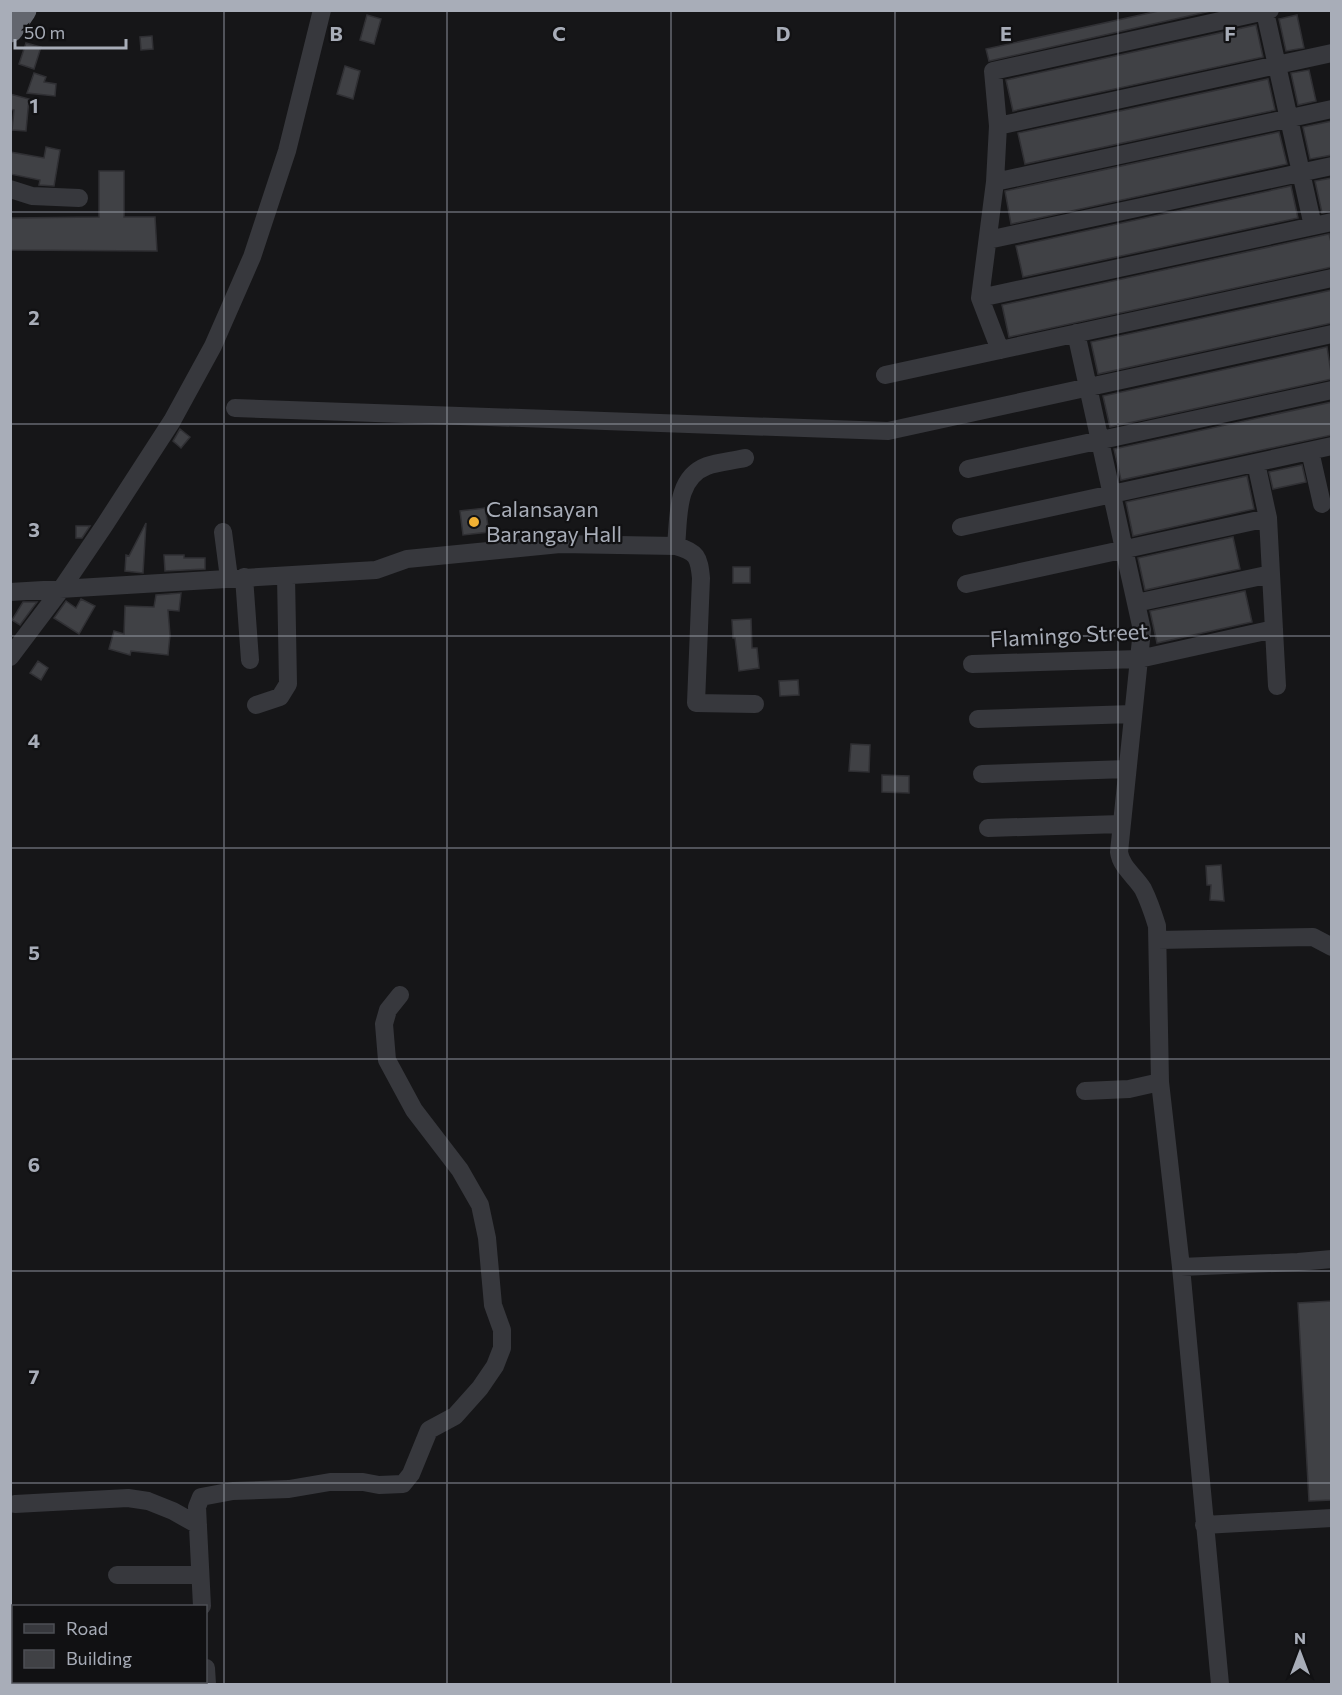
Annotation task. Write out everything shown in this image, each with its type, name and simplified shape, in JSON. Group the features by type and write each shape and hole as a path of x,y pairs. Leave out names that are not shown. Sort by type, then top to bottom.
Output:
{"highway":[{"path":"10,29 23,10"}],"street":[{"path":"10,657 62,588 172,421 213,346 252,256 287,151 322,10"},
{"path":"1000,350 980,298 995,182 998,126 993,71 1268,11 1277,65 1313,226"},
{"path":"998,126 1332,53"},
{"path":"995,182 1332,109"},
{"path":"988,240 1332,166"},
{"path":"10,189 32,196 79,198"},
{"path":"980,298 1332,222"},
{"path":"885,375 1332,278"},
{"path":"1077,333 1142,630 1119,856 1142,887 1157,926 1160,1082 1181,1267 1220,1684"},
{"path":"235,408 888,431 1332,334"},
{"path":"968,469 1332,390"},
{"path":"961,527 1332,446"},
{"path":"1310,451 1322,504"},
{"path":"676,546 682,491 689,479 699,470 710,465 744,458"},
{"path":"1256,463 1268,518 1277,686"},
{"path":"966,584 1268,518"},
{"path":"223,532 236,578 250,660"},
{"path":"10,592 376,570 407,559 560,544 676,546 690,550 699,560 696,703 755,704"},
{"path":"1136,603 1271,574"},
{"path":"256,705 280,697 288,684 286,576"},
{"name":"Flamingo Street","path":"972,664 1139,659 1274,629"},
{"path":"978,719 1133,714"},
{"path":"982,774 1127,769"},
{"path":"988,828 1121,824"},
{"path":"1158,940 1313,937 1332,947"},
{"path":"202,1605 197,1508 201,1497 233,1491 289,1489 330,1482 403,1484 411,1473 429,1430 456,1416 495,1366 502,1348 502,1330 493,1305 488,1238 480,1204 460,1170 414,1110 387,1060 384,1024 388,1010 400,995"},
{"path":"1085,1091 1129,1089 1160,1082"},
{"path":"1181,1267 1298,1262 1332,1258"},
{"path":"15,1504 128,1498 148,1501 173,1511 198,1525"},
{"path":"1204,1525 1332,1518"},
{"path":"117,1575 200,1575"}],"building":[{"path":"1163,10 1215,10 989,61 986,49"},
{"path":"367,15 381,19 374,44 360,40"},
{"path":"1297,15 1304,48 1286,51 1279,19"},
{"path":"1256,25 1263,57 1013,111 1006,80"},
{"path":"152,36 153,49 141,50 140,37"},
{"path":"26,43 41,47 34,69 19,64"},
{"path":"345,66 360,71 353,99 337,94"},
{"path":"1309,70 1316,101 1298,105 1291,73"},
{"path":"34,73 46,77 44,82 56,84 55,96 27,93"},
{"path":"1268,79 1275,110 1025,164 1018,133"},
{"path":"10,94 29,99 26,131 12,130 14,110 10,109"},
{"path":"1332,121 1332,155 1310,159 1303,127"},
{"path":"1279,132 1287,164 1011,224 1005,191"},
{"path":"46,147 60,150 54,186 39,185 40,180 10,174 10,152 44,158"},
{"path":"99,171 124,171 124,217 155,217 157,251 10,250 10,218 99,217"},
{"path":"1332,178 1332,211 1322,213 1315,181"},
{"path":"1291,186 1298,218 1023,277 1016,246"},
{"path":"1329,234 1332,246 1332,267 1009,337 1002,305"},
{"path":"1332,290 1332,323 1098,374 1091,342"},
{"path":"1327,347 1332,379 1110,427 1103,396"},
{"path":"1332,402 1332,435 1121,480 1114,449"},
{"path":"180,429 190,437 181,448 173,441"},
{"path":"1302,465 1306,482 1273,489 1269,472"},
{"path":"1247,476 1254,509 1133,536 1126,502"},
{"name":"Calansayan Barangay Hall","path":"485,508 489,532 463,535 460,511"},
{"path":"146,523 143,573 125,571 126,555 129,556"},
{"path":"76,526 90,526 82,538 76,538"},
{"path":"1233,537 1240,569 1145,590 1138,558"},
{"path":"164,555 205,558 205,569 165,571"},
{"path":"733,567 750,567 750,583 733,583"},
{"path":"1245,591 1252,622 1157,643 1150,611"},
{"path":"181,593 179,611 168,610 170,635 168,655 131,651 130,655 109,649 114,631 124,634 125,606 154,607 156,595"},
{"path":"81,599 95,606 79,634 54,618 66,601 76,608"},
{"path":"23,602 37,602 20,625 12,620"},
{"path":"751,619 752,648 757,648 759,668 739,671 732,620"},
{"path":"38,661 48,668 41,680 30,673"},
{"path":"798,680 799,695 780,696 779,681"},
{"path":"851,744 870,745 869,772 849,771"},
{"path":"882,775 909,776 909,793 882,792"},
{"path":"1221,865 1224,901 1210,900 1211,885 1207,885 1206,866"},
{"path":"1332,1301 1332,1500 1309,1501 1298,1303"}],"place":[{"name":"Calansayan Barangay Hall","path":"474,522"}]}
